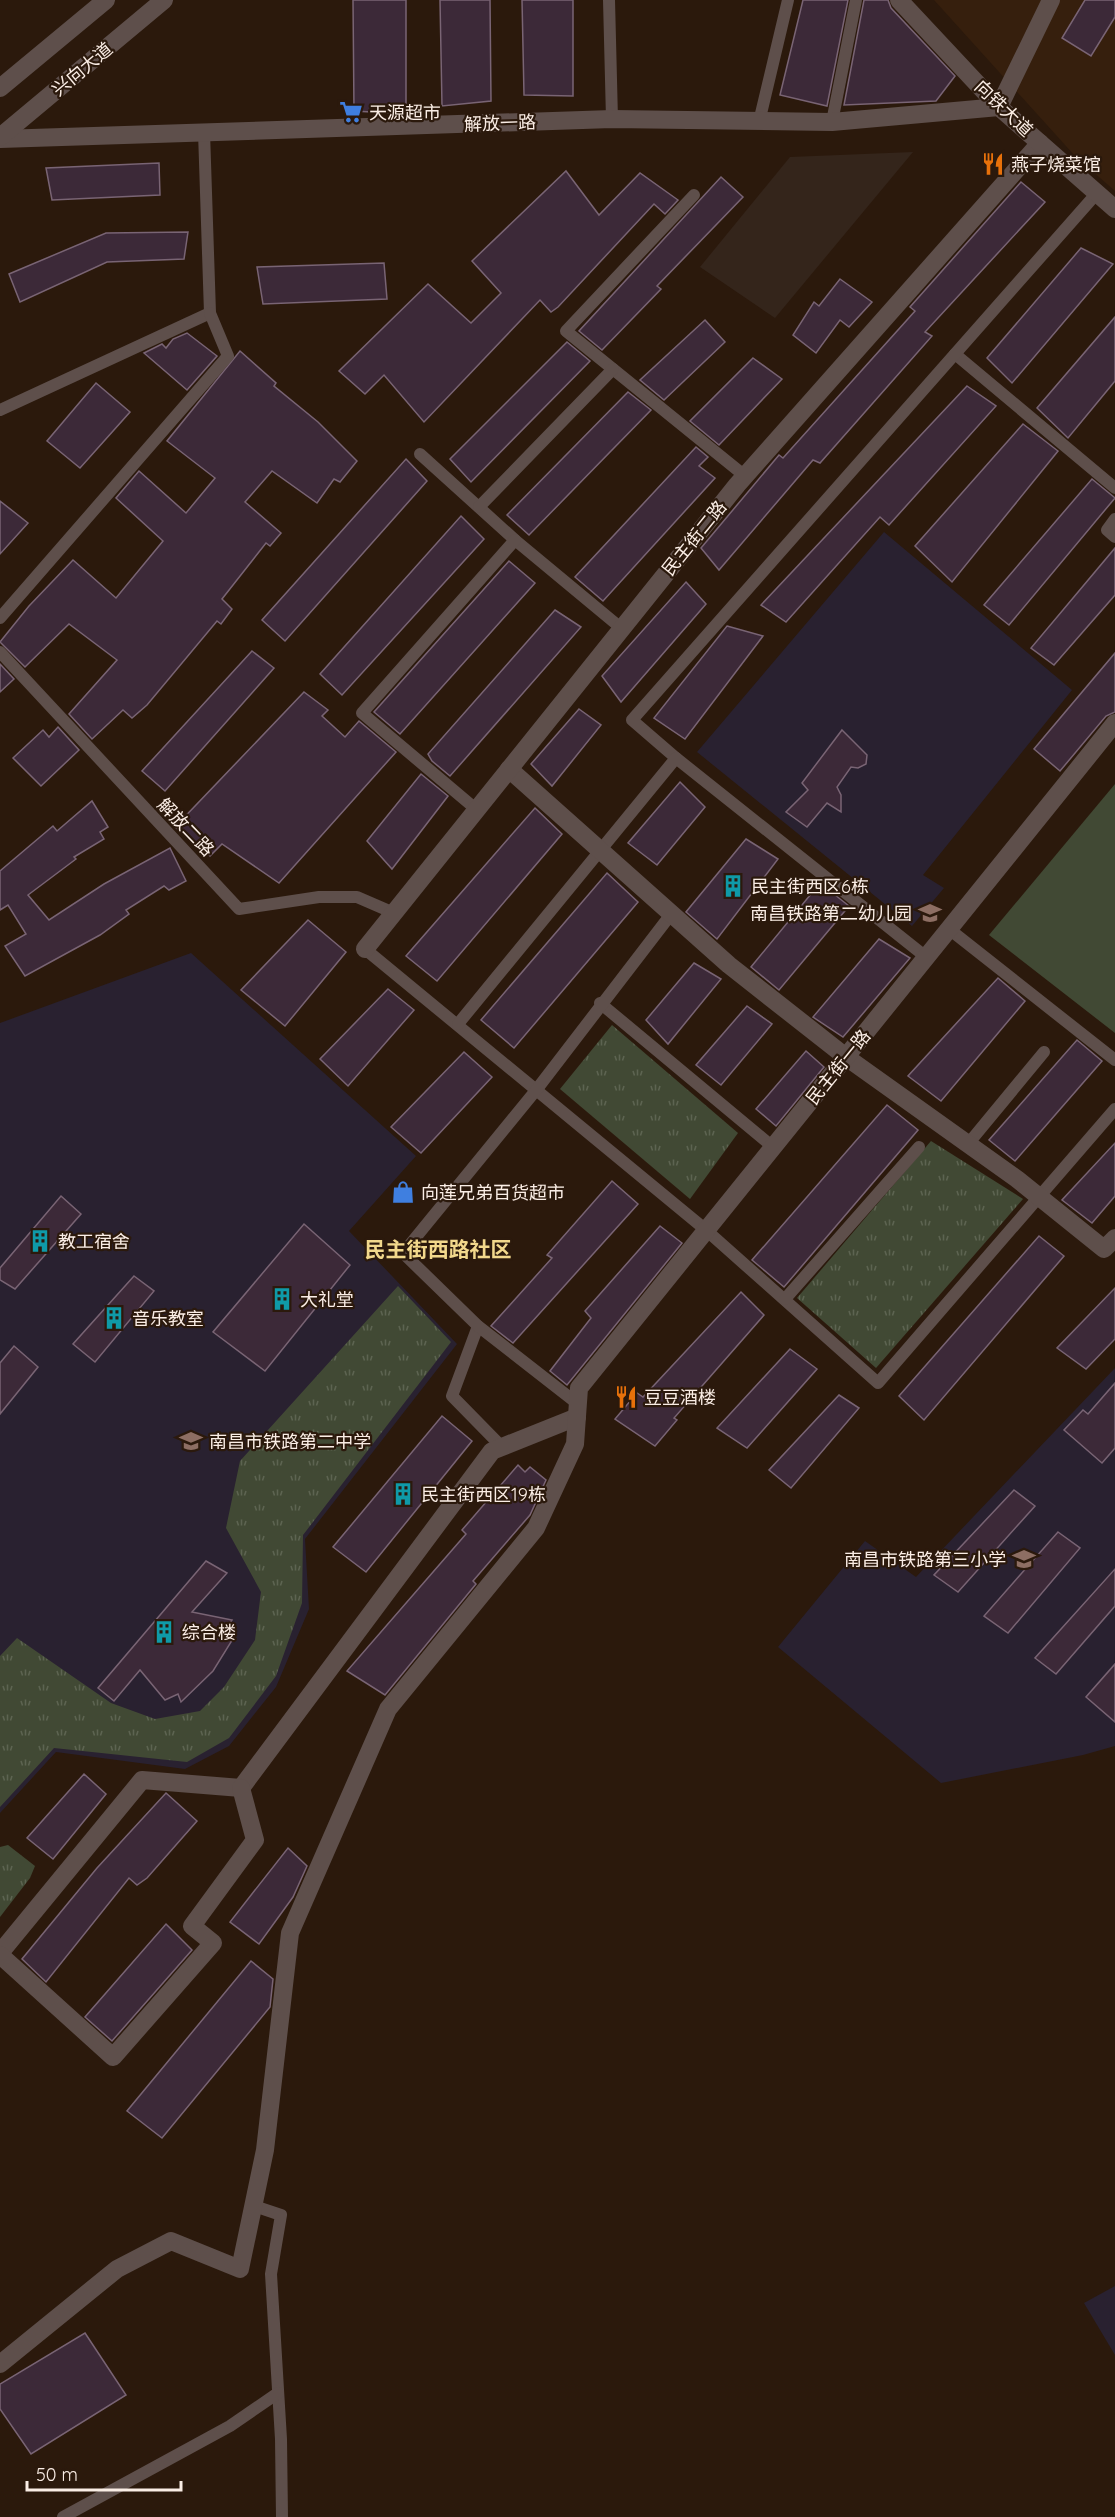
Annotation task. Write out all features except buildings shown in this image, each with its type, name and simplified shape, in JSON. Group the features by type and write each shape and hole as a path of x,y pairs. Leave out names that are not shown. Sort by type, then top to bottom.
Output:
{"street":[{"name":"兴向大道","path":"0,88 106,0"},
{"name":"兴向大道","path":"0,138 164,0"},
{"name":"向铁大道","path":"899,0 999,106 1115,209"},
{"path":"999,106 1051,0"},
{"name":"解放一路","path":"0,138 612,119 832,122 999,106"},
{"name":"民主街二路","path":"365,949 745,476 1040,143"},
{"name":"民主街一路","path":"0,2364 117,2269 171,2241 240,2269 265,2150 290,1933 388,1709 536,1528 575,1444 579,1388 1115,723"},
{"path":"509,769 729,965 846,1057 1040,1197 1104,1249 1115,1238"},
{"path":"241,1788 492,1451 577,1411"},
{"path":"142,1780 241,1788 255,1840 192,1926 213,1942 113,2057 0,1954 142,1780"}],"lane":[{"path":"609,0 612,119"},
{"path":"759,122 788,0"},
{"path":"832,122 856,0"},
{"path":"0,618 228,356 210,313 204,132"},
{"path":"926,957 676,758 632,720 1097,193"},
{"path":"694,195 566,331 745,476"},
{"path":"0,410 210,313"},
{"path":"955,354 1115,488"},
{"path":"479,507 613,369"},
{"path":"420,454 515,540 621,628"},
{"path":"1115,519 1107,530 1115,537"},
{"path":"477,810 362,713 515,540"},
{"name":"解放二路","path":"0,652 239,909 319,897 357,897 394,913"},
{"path":"458,1024 599,849 676,758"},
{"path":"577,1411 478,1326 403,1253 537,1089 600,1003 672,913"},
{"path":"949,929 1115,1060"},
{"path":"365,949 706,1230 878,1383 1114,1109"},
{"path":"600,1003 773,1147"},
{"path":"968,1144 1044,1052"},
{"path":"785,1299 919,1147"},
{"path":"478,1326 452,1396 502,1447"},
{"path":"254,2206 281,2215 271,2274 282,2517"},
{"path":"63,2517 230,2426 278,2392"}],"shaded area":[{"path":"934,0 1115,0 1115,191 1075,156"},
{"path":"913,152 775,318 700,267 790,157"},
{"path":"884,532 1072,690 923,875 944,888 912,926 697,752"},
{"name":"南昌市铁路第二中学","path":"191,953 416,1156 349,1231 457,1344 305,1539 309,1609 276,1687 229,1746 185,1769 56,1752 0,1813 0,1023"},
{"name":"南昌市铁路第三小学","path":"1115,1368 1115,1746 1083,1755 941,1783 778,1647 865,1541 916,1577"},
{"path":"1115,2286 1115,2355 1084,2303"}],"green space":[{"path":"1115,784 1115,1033 989,935"},
{"path":"612,1025 738,1133 690,1199 560,1089"},
{"path":"931,1141 1023,1199 876,1368 797,1298"},
{"path":"398,1286 451,1342 303,1535 302,1603 276,1676 229,1738 187,1762 54,1748 0,1807 0,1656 17,1638 111,1703 155,1719 200,1711 224,1687 255,1640 261,1592 226,1528 240,1461"},
{"path":"8,1845 35,1866 30,1878 0,1917 0,1847"}],"place":[{"name":"天源超市","path":"351,112"},
{"name":"燕子烧菜馆","path":"993,164"},
{"name":"民主街西区6栋","path":"733,886"},
{"name":"南昌铁路第二幼儿园","path":"930,913"},
{"name":"向莲兄弟百货超市","path":"403,1192"},
{"name":"教工宿舍","path":"40,1241"},
{"name":"大礼堂","path":"282,1299"},
{"name":"音乐教室","path":"114,1318"},
{"name":"豆豆酒楼","path":"626,1397"},
{"name":"南昌市铁路第二中学","path":"191,1441"},
{"name":"民主街西区19栋","path":"403,1494"},
{"name":"南昌市铁路第三小学","path":"1024,1559"},
{"name":"综合楼","path":"164,1632"}],"district":[{"name":"民主街西路社区","path":"438,1249"}]}
